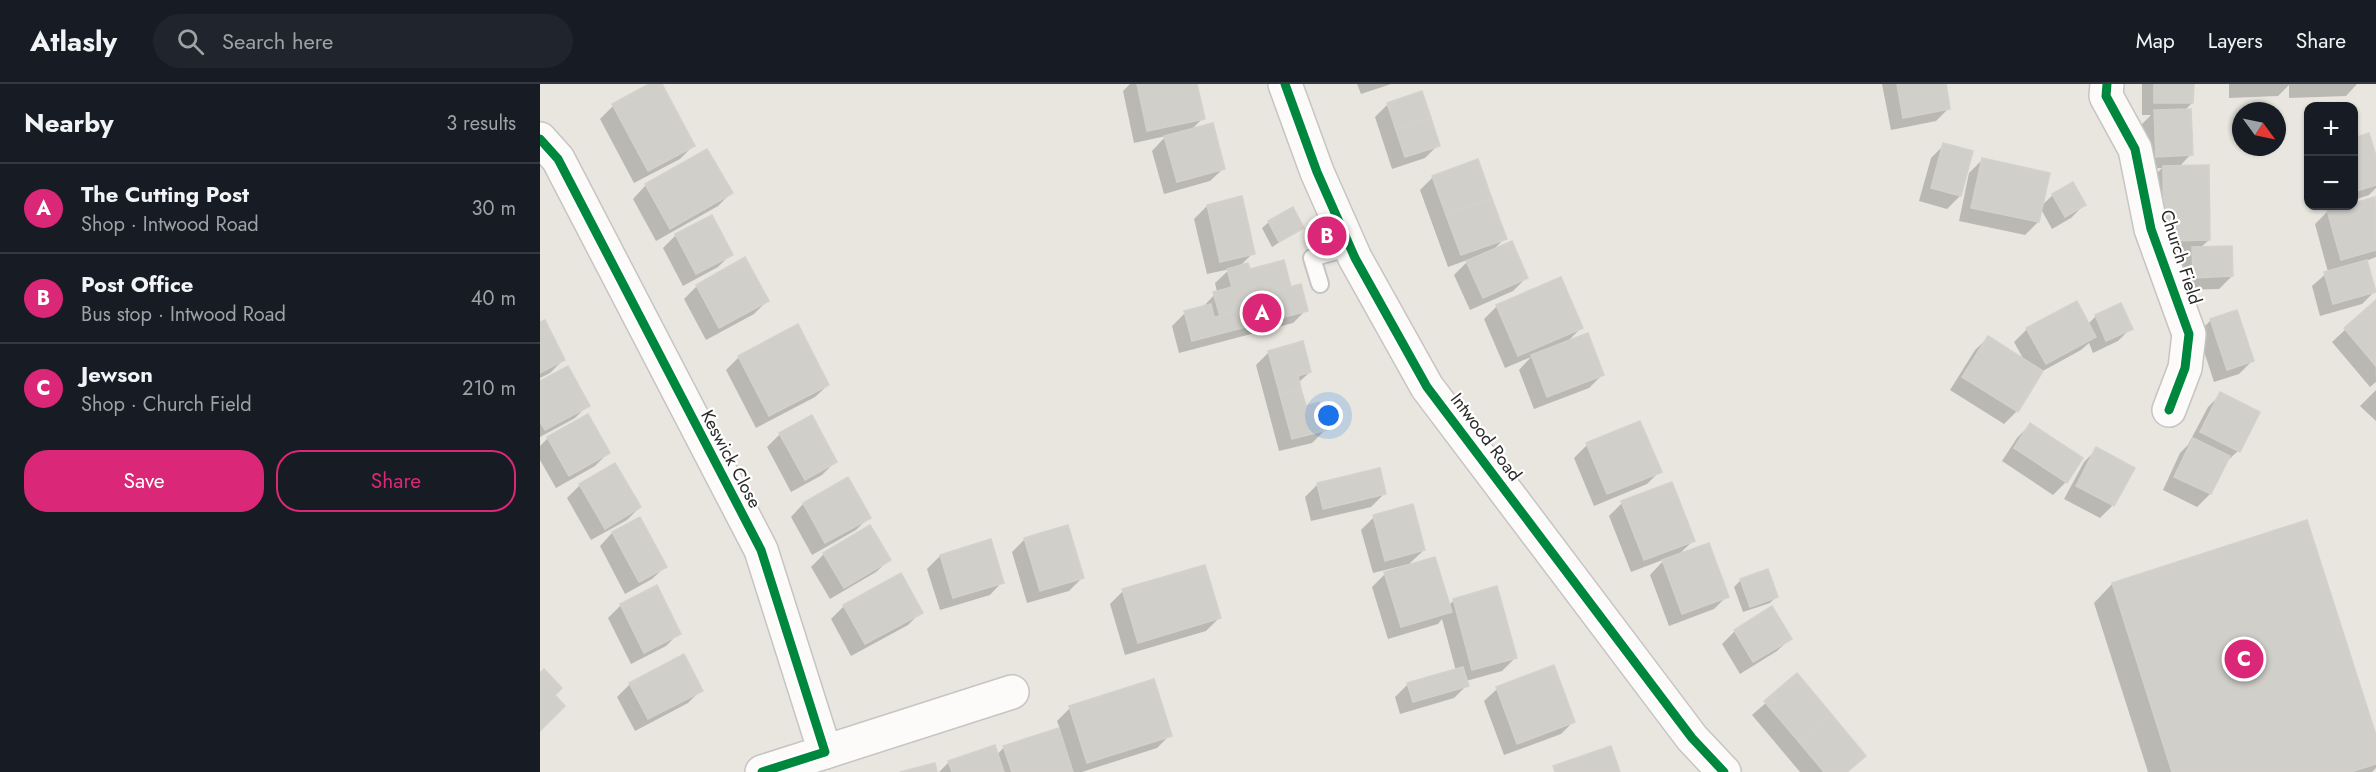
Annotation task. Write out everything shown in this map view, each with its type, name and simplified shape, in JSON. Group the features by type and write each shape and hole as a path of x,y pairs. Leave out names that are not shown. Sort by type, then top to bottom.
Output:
{"street":[{"name":"Intwood Road","path":"1285,84 1317,172 1350,247 1427,387 1692,738 1724,772"},
{"name":"Church Field","path":"2106,84 2106,96 2135,149 2151,228 2189,334 2185,368 2169,410"},
{"name":"Keswick Close","path":"540,139 558,159 761,550 825,752"},
{"path":"762,772 1012,692"}],"lane":[{"path":"1320,284 1312,258 1350,247"}],"building":[{"path":"649,84 662,84 695,146 648,171 612,104"},
{"path":"1137,84 1197,84 1205,119 1147,131"},
{"path":"1897,84 1946,84 1950,109 1903,118"},
{"path":"2154,84 2194,84 2193,103 2154,103"},
{"path":"1422,91 1431,118 1396,130 1387,103"},
{"path":"2191,109 2193,155 2156,157 2154,110"},
{"path":"1431,118 1440,146 1405,157 1396,130"},
{"path":"1213,123 1225,169 1177,182 1164,136"},
{"path":"2369,133 2376,156 2376,185 2358,191 2358,156 2358,137"},
{"path":"1943,143 1973,151 1961,196 1931,188"},
{"path":"707,149 733,193 670,229 645,184"},
{"path":"1982,158 2050,173 2039,222 1971,208"},
{"path":"1478,159 1492,199 1446,215 1432,176"},
{"path":"2209,165 2210,240 2164,241 2163,166"},
{"path":"2073,182 2086,205 2065,217 2052,194"},
{"path":"1242,196 1255,254 1220,262 1207,205"},
{"path":"2375,197 2376,250 2341,260 2327,210 2358,210 2358,202"},
{"path":"1492,199 1507,239 1461,255 1446,215"},
{"path":"1293,207 1304,228 1279,242 1268,221"},
{"path":"712,215 733,255 696,274 675,234"},
{"path":"1512,241 1528,278 1483,298 1466,261"},
{"path":"2232,246 2233,276 2193,278 2192,247"},
{"path":"745,257 769,301 719,328 696,285"},
{"path":"1284,260 1291,287 1250,298 1252,307 1220,316 1213,292 1232,287 1227,269 1248,263 1250,269"},
{"path":"2367,260 2376,292 2333,304 2324,272"},
{"path":"1561,277 1583,328 1518,356 1496,305"},
{"path":"1301,284 1308,311 1192,341 1184,311 1211,304 1214,317 1220,316 1252,307 1250,298"},
{"path":"2376,300 2376,366 2344,328"},
{"path":"2077,301 2096,337 2046,364 2026,328"},
{"path":"2121,303 2133,329 2106,341 2095,315"},
{"path":"2237,310 2254,361 2227,370 2210,319"},
{"path":"545,320 565,360 540,373 540,322"},
{"path":"798,324 829,385 769,416 738,356"},
{"path":"1588,333 1604,375 1547,397 1531,355"},
{"path":"1988,336 2043,371 2018,412 1962,377"},
{"path":"1303,341 1311,372 1298,376 1301,389 1280,395 1268,351"},
{"path":"568,366 590,406 545,430 540,422 540,381"},
{"path":"1301,389 1306,406 1319,402 1327,430 1292,439 1280,395"},
{"path":"2220,392 2260,412 2240,452 2200,432"},
{"path":"588,414 610,453 569,476 547,437"},
{"path":"812,415 837,462 805,480 779,433"},
{"path":"1640,421 1662,472 1607,494 1586,443"},
{"path":"2030,423 2083,458 2067,483 2014,448"},
{"path":"2193,438 2230,456 2211,494 2174,477"},
{"path":"2096,447 2135,468 2114,506 2076,486"},
{"path":"615,463 641,507 605,529 579,484"},
{"path":"1380,468 1386,494 1323,509 1317,483"},
{"path":"848,477 871,518 825,543 803,503"},
{"path":"1672,482 1695,541 1644,560 1621,501"},
{"path":"1413,504 1425,550 1385,561 1373,515"},
{"path":"640,517 667,567 639,582 612,532"},
{"path":"2307,520 2376,735 2376,764 2351,772 2172,772 2112,583"},
{"path":"870,525 891,560 844,588 823,553"},
{"path":"1068,525 1084,578 1040,591 1024,538"},
{"path":"991,539 1004,583 953,598 940,555"},
{"path":"1709,543 1729,597 1682,614 1662,560"},
{"path":"1435,557 1452,612 1401,627 1384,572"},
{"path":"1205,565 1221,618 1138,643 1122,589"},
{"path":"1768,569 1778,597 1750,607 1740,579"},
{"path":"901,573 923,613 865,644 843,605"},
{"path":"657,585 681,634 644,653 620,604"},
{"path":"1497,586 1517,658 1472,670 1453,599"},
{"path":"1772,606 1792,639 1753,662 1734,630"},
{"path":"684,654 703,691 648,719 629,683"},
{"path":"1554,665 1575,722 1517,744 1496,687"},
{"path":"1463,667 1469,686 1413,702 1407,683"},
{"path":"544,669 562,688 555,695 565,706 540,731 540,673"},
{"path":"1797,673 1832,715 1799,742 1764,701"},
{"path":"1154,679 1172,736 1087,763 1069,706"},
{"path":"1832,715 1866,756 1847,772 1824,772 1799,742"},
{"path":"1059,728 1073,772 1012,772 1003,746"},
{"path":"995,745 1004,772 952,772 948,761"},
{"path":"1611,746 1620,772 1555,772 1553,766"},
{"path":"935,763 937,772 900,772"}],"cycle path":[{"path":"1285,84 1317,172 1355,258 1427,387 1692,738 1724,772"},
{"path":"2107,84 2106,96 2135,149 2151,229 2189,334 2185,368 2169,410"},
{"path":"540,139 558,159 761,550 825,752 762,772"}],"place":[{"name":"Post Office","path":"1327,236"},
{"name":"The Cutting Post","path":"1262,313"},
{"name":"Jewson","path":"2244,659"}]}
